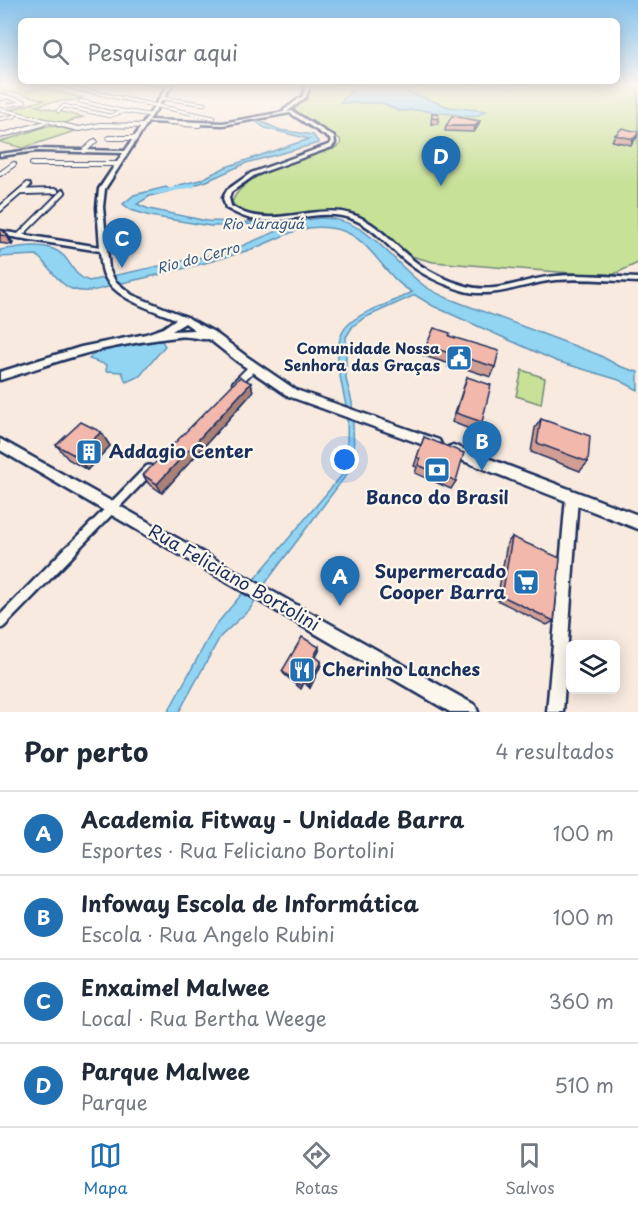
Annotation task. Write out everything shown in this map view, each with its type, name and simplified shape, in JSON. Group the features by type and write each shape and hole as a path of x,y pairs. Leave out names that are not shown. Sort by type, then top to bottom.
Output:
{"main road":[{"path":"151,117 118,164 101,193 106,272 112,283 119,289 217,341 292,393 638,522"},
{"path":"150,120 207,124 259,117"},
{"path":"298,117 332,138 332,144 248,176 229,191 226,198 228,207 232,210 240,215 262,219 335,213 349,215 375,229 422,270 478,292 562,278 638,280"},
{"path":"0,155 14,152 126,152"},
{"path":"0,233 104,250"},
{"path":"90,248 104,241"},
{"path":"148,337 183,322"},
{"path":"2,376 90,347 148,337 192,332 217,341"},
{"name":"Rua Feliciano Bortolini","path":"0,444 468,712"},
{"path":"555,712 572,497"}],"street":[{"path":"25,117 99,131"},
{"path":"142,117 150,120"},
{"path":"0,119 7,121"},
{"path":"79,129 150,120 199,125"},
{"path":"0,136 48,122"},
{"path":"109,138 136,138"},
{"path":"84,151 95,141"},
{"path":"0,174 14,164"},
{"path":"32,164 118,164"},
{"path":"0,210 28,185"},
{"path":"20,192 56,191"},
{"path":"20,236 63,192"},
{"path":"230,390 253,367"},
{"path":"0,623 154,465"}],"green space":[{"path":"32,117 82,117 61,124"},
{"path":"304,117 638,117 638,263 610,276 433,262 411,256 363,220 338,211 260,216 237,210 232,202 249,182 291,162 333,149 341,144 340,139"},
{"path":"50,125 75,131 23,148 0,142"},
{"path":"522,370 545,378 541,404 516,396"}],"water":[{"path":"262,118 262,122 280,130 313,135 319,143 246,163 207,181 180,189 175,186 200,180 226,167 309,139 265,128 254,120"},
{"path":"166,187 171,191 150,196 137,204 149,209 207,221 238,222 244,226 210,226 150,216 131,210 123,204 134,195"},
{"name":"Rio do Cerro","path":"320,218 351,224 364,232 422,284 447,298 638,372 638,390 619,380 556,361 433,306 415,295 364,318 353,326 346,337 346,379 352,402 354,449 350,470 267,581 250,609 220,637 179,712 168,712 215,626 342,475 347,421 338,351 343,331 350,323 364,314 412,292 392,276 358,240 348,233 323,227 290,233 258,247 184,269 91,291 78,291 67,286 36,255 0,257 0,250 33,246 50,248 64,256 77,274 89,281 230,251 282,229 251,226 243,222 279,224"},
{"path":"162,341 165,346 140,376 126,382 122,372 106,371 107,365 89,359 95,352"}],"building":[{"path":"451,117 480,121 475,126 446,126"},
{"path":"622,128 638,132 638,134 633,139 615,135"},
{"path":"0,229 7,234 7,236 0,235"},
{"path":"434,328 450,333 449,336 499,351 495,367 460,356 459,360 452,358 453,354 426,346"},
{"path":"240,377 251,383 157,484 143,475"},
{"path":"467,377 491,385 482,422 456,413"},
{"path":"541,419 590,436 588,462 537,443"},
{"path":"81,422 101,432 76,456 56,445"},
{"name":"Banco do Brasil","path":"424,437 464,453 456,481 418,465 420,459 417,457"},
{"name":"Supermercado Cooper Barra","path":"512,537 560,558 554,621 502,596"},
{"name":"Cherinho Lanches","path":"302,637 319,647 314,656 321,661 309,685 303,680 301,686 282,671"}],"waterway":[{"name":"Rio Jaraguá","path":"154,193 192,185"}],"place":[{"name":"Parque Malwee","path":"441,186"},
{"name":"Enxaimel Malwee","path":"122,268"},
{"name":"Comunidade Nossa Senhora das Graças","path":"459,358"},
{"name":"Addagio Center","path":"89,452"},
{"name":"Banco do Brasil","path":"437,470"},
{"name":"Infoway Escola de Informática","path":"482,471"},
{"name":"Supermercado Cooper Barra","path":"526,582"},
{"name":"Academia Fitway - Unidade Barra","path":"340,606"},
{"name":"Cherinho Lanches","path":"302,670"}]}
